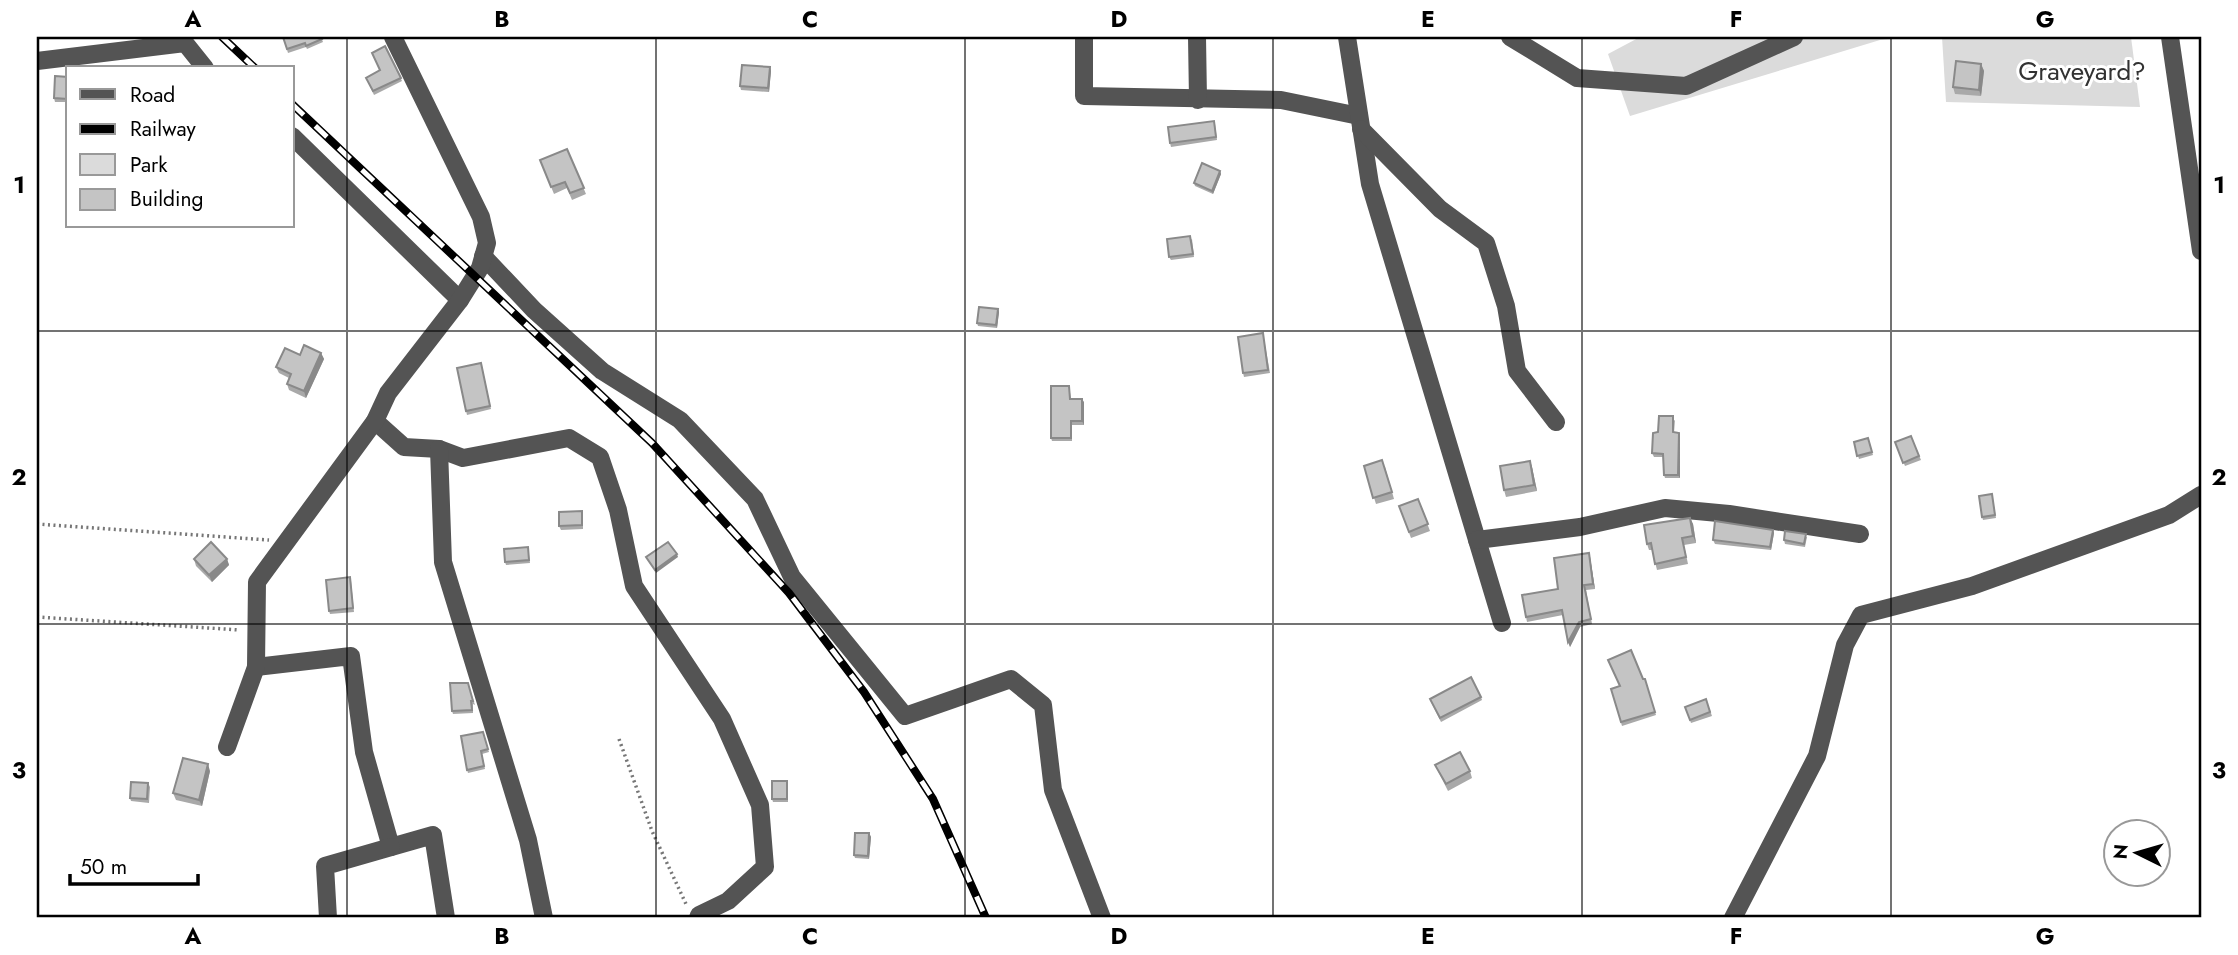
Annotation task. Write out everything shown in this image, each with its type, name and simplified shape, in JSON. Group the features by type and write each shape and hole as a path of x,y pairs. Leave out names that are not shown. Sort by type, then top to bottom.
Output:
{"street":[{"path":"227,747 256,667 257,582 375,421 388,393 460,300 480,268 487,243 481,217 393,37"},
{"path":"1084,37 1084,96 1281,100 1360,122 1440,209 1486,243 1506,306 1517,371 1556,422"},
{"path":"1196,37 1198,100"},
{"path":"1347,37 1370,184 1502,624"},
{"path":"1510,37 1577,78 1686,86 1794,37"},
{"path":"2170,37 2201,251"},
{"path":"37,61 185,43 203,66"},
{"path":"294,138 460,300"},
{"path":"483,256 534,310 602,371 680,420 755,499 792,577 905,716 1011,679 1043,705 1053,790 1102,918"},
{"path":"375,421 404,447 439,449 463,457 569,438 600,457 618,510 634,586 722,719 761,805 765,867 728,901 699,915 692,912"},
{"path":"439,449 443,562 528,840 544,918"},
{"path":"1733,918 1817,756 1845,645 1861,615 1972,586 2169,515 2201,495"},
{"path":"1477,540 1580,527 1665,508 1729,514 1860,534"},
{"path":"256,667 352,656 363,752 391,847"},
{"path":"328,918 325,866 433,835 446,918"}],"path":[{"path":"37,524 286,542"},
{"path":"37,617 257,631"},
{"path":"619,739 652,831 692,912"}],"green space":[{"path":"1640,37 1918,37 1880,40 1630,116 1608,54"},
{"name":"Graveyard?","path":"1942,37 2131,37 2140,107 1946,102"}],"building":[{"path":"283,37 322,39 306,46 305,43 287,49"},
{"path":"385,46 401,78 373,91 366,78 380,70 372,53"},
{"path":"1956,61 1981,64 1979,90 1953,87"},
{"path":"742,65 770,67 768,88 740,86"},
{"path":"55,76 66,77 66,99 54,98"},
{"path":"1214,121 1216,137 1170,143 1168,127"},
{"path":"567,149 584,188 570,193 565,182 551,187 540,160"},
{"path":"1202,163 1220,171 1212,191 1194,183"},
{"path":"1190,236 1193,254 1169,257 1167,239"},
{"path":"979,307 998,309 996,325 977,323"},
{"path":"1263,333 1268,370 1243,373 1238,337"},
{"path":"304,345 321,353 304,391 287,384 291,374 276,367 285,348 300,355"},
{"path":"481,363 490,406 466,411 457,368"},
{"path":"1051,386 1069,386 1070,399 1082,399 1082,421 1071,421 1071,438 1051,438"},
{"path":"1659,416 1673,416 1673,432 1679,433 1678,475 1664,475 1663,454 1652,453 1653,433 1658,432"},
{"path":"1911,436 1919,456 1903,463 1895,442"},
{"path":"1868,438 1872,452 1857,456 1854,442"},
{"path":"1382,460 1392,492 1373,498 1364,466"},
{"path":"1530,461 1534,485 1504,490 1500,466"},
{"path":"1992,494 1995,515 1982,517 1979,496"},
{"path":"1418,499 1428,524 1409,532 1399,506"},
{"path":"582,511 582,525 559,526 559,512"},
{"path":"1690,518 1693,536 1682,538 1686,557 1655,564 1651,543 1647,544 1644,525"},
{"path":"1715,521 1773,530 1770,547 1713,540"},
{"path":"1785,531 1806,534 1804,544 1784,540"},
{"path":"211,542 227,559 209,575 194,559"},
{"path":"668,542 677,554 655,570 646,557"},
{"path":"528,547 529,560 505,562 504,549"},
{"path":"1589,553 1593,584 1584,585 1591,619 1579,622 1568,642 1562,610 1526,617 1522,595 1558,589 1554,558"},
{"path":"350,577 353,608 329,611 326,580"},
{"path":"1631,650 1645,679 1655,712 1621,722 1611,689 1620,686 1608,660"},
{"path":"1471,677 1481,697 1440,718 1430,699"},
{"path":"450,683 468,683 473,701 472,710 452,711"},
{"path":"1706,699 1710,712 1690,720 1685,707"},
{"path":"483,732 488,749 481,751 484,766 467,770 461,736"},
{"path":"1460,752 1470,771 1446,784 1435,765"},
{"path":"183,758 208,764 199,800 173,793"},
{"path":"772,781 787,781 787,799 772,799"},
{"path":"131,782 148,783 147,799 130,798"},
{"path":"855,833 869,833 868,856 854,855"}],"railway":[{"path":"222,37 253,66"},
{"path":"294,106 652,443 789,593 864,692 933,799 986,918"}]}
